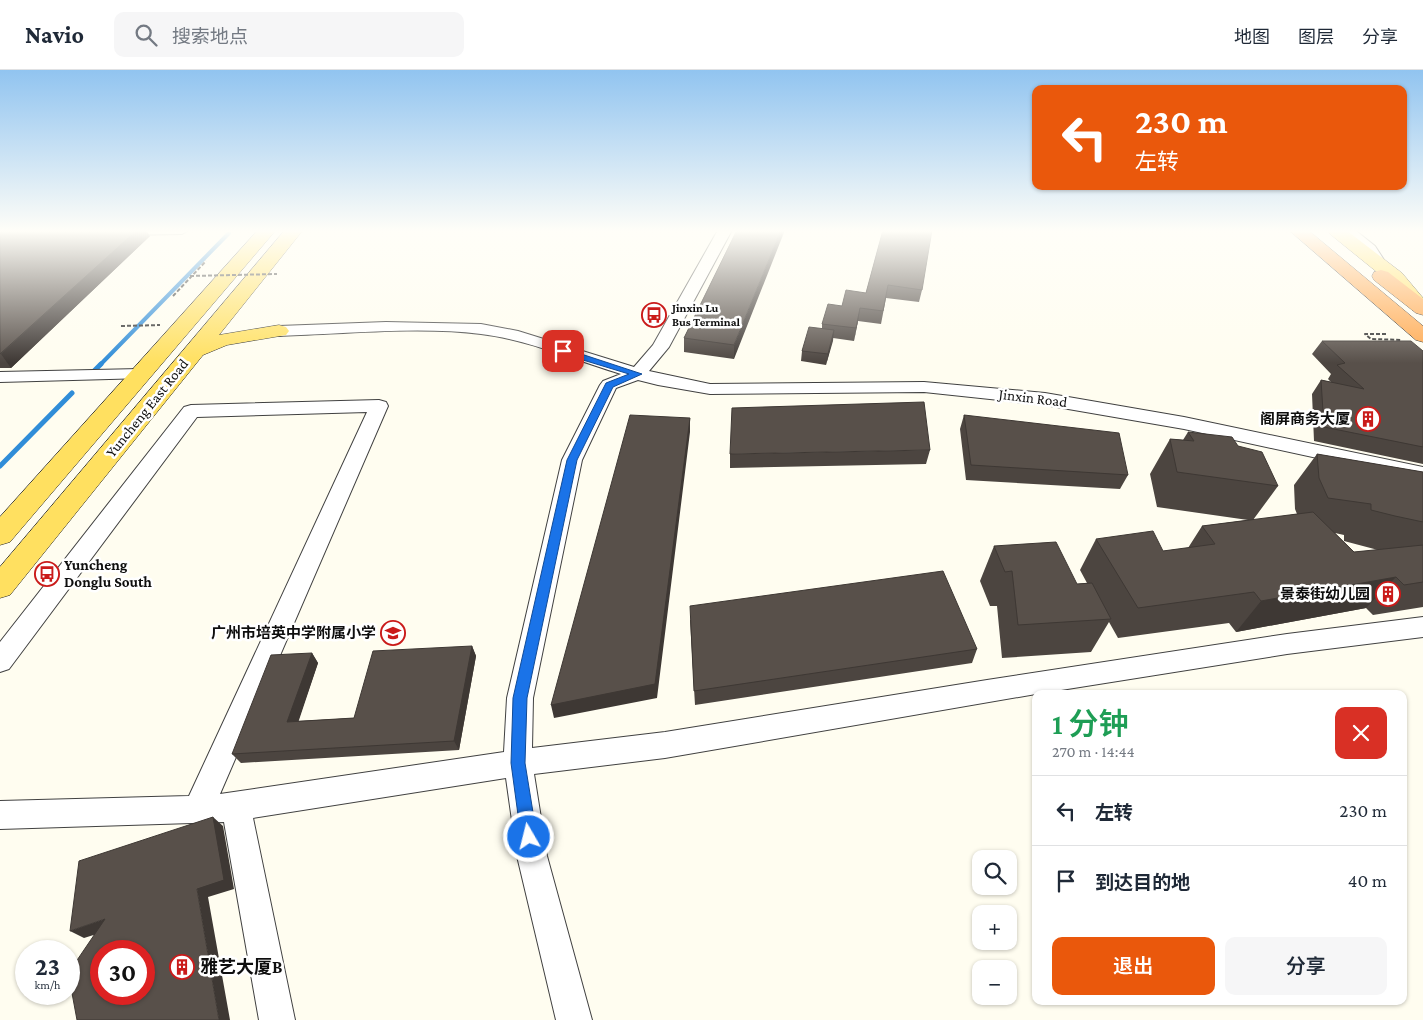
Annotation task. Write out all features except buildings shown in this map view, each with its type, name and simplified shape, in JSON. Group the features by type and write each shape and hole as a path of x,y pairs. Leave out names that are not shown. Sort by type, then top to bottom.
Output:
{"highway":[{"path":"1350,274 1423,336"},
{"path":"1378,274 1421,307"}],"main road":[{"name":"Yuncheng East Road","path":"0,535 228,274"},
{"name":"Yuncheng East Road","path":"0,587 225,314 266,274"},
{"path":"1392,274 1403,284 1421,307"},
{"path":"225,314 231,320 248,328 279,331"},
{"path":"193,352 222,340 279,331"}],"street":[{"path":"637,374 649,347 688,274"},
{"path":"574,1020 532,856 518,763 520,698 572,460 609,385 637,374 660,347 700,274"},
{"name":"Jinxin Road","path":"279,331 436,326 481,329 512,335 637,374 710,389 924,387 1045,399 1175,422 1423,474"},
{"path":"0,377 135,380"},
{"path":"0,390 135,380"},
{"path":"0,662 191,411 380,406 198,810"},
{"path":"0,815 198,810 236,807 518,763 665,745 1288,644 1423,627"},
{"path":"236,807 277,1020"}],"path":[{"path":"173,296 190,276 223,274"},
{"path":"121,326 183,325"},
{"path":"1379,339 1371,339 1365,334 1386,334"}],"waterway":[{"path":"100,365 189,274"},
{"path":"94,371 100,365"},
{"path":"0,466 72,393"}],"place":[{"name":"Jinxin Lu Bus Terminal","path":"654,315"},
{"name":"阁屏商务大厦","path":"1368,419"},
{"name":"Yuncheng Donglu South","path":"47,574"},
{"name":"景泰街幼儿园","path":"1388,594"},
{"name":"广州市培英中学附属小学","path":"393,633"},
{"name":"雅艺大厦B","path":"182,967"}],"route":[{"path":"529,837 518,763 520,698 572,460 609,385 637,374 563,351"}]}
